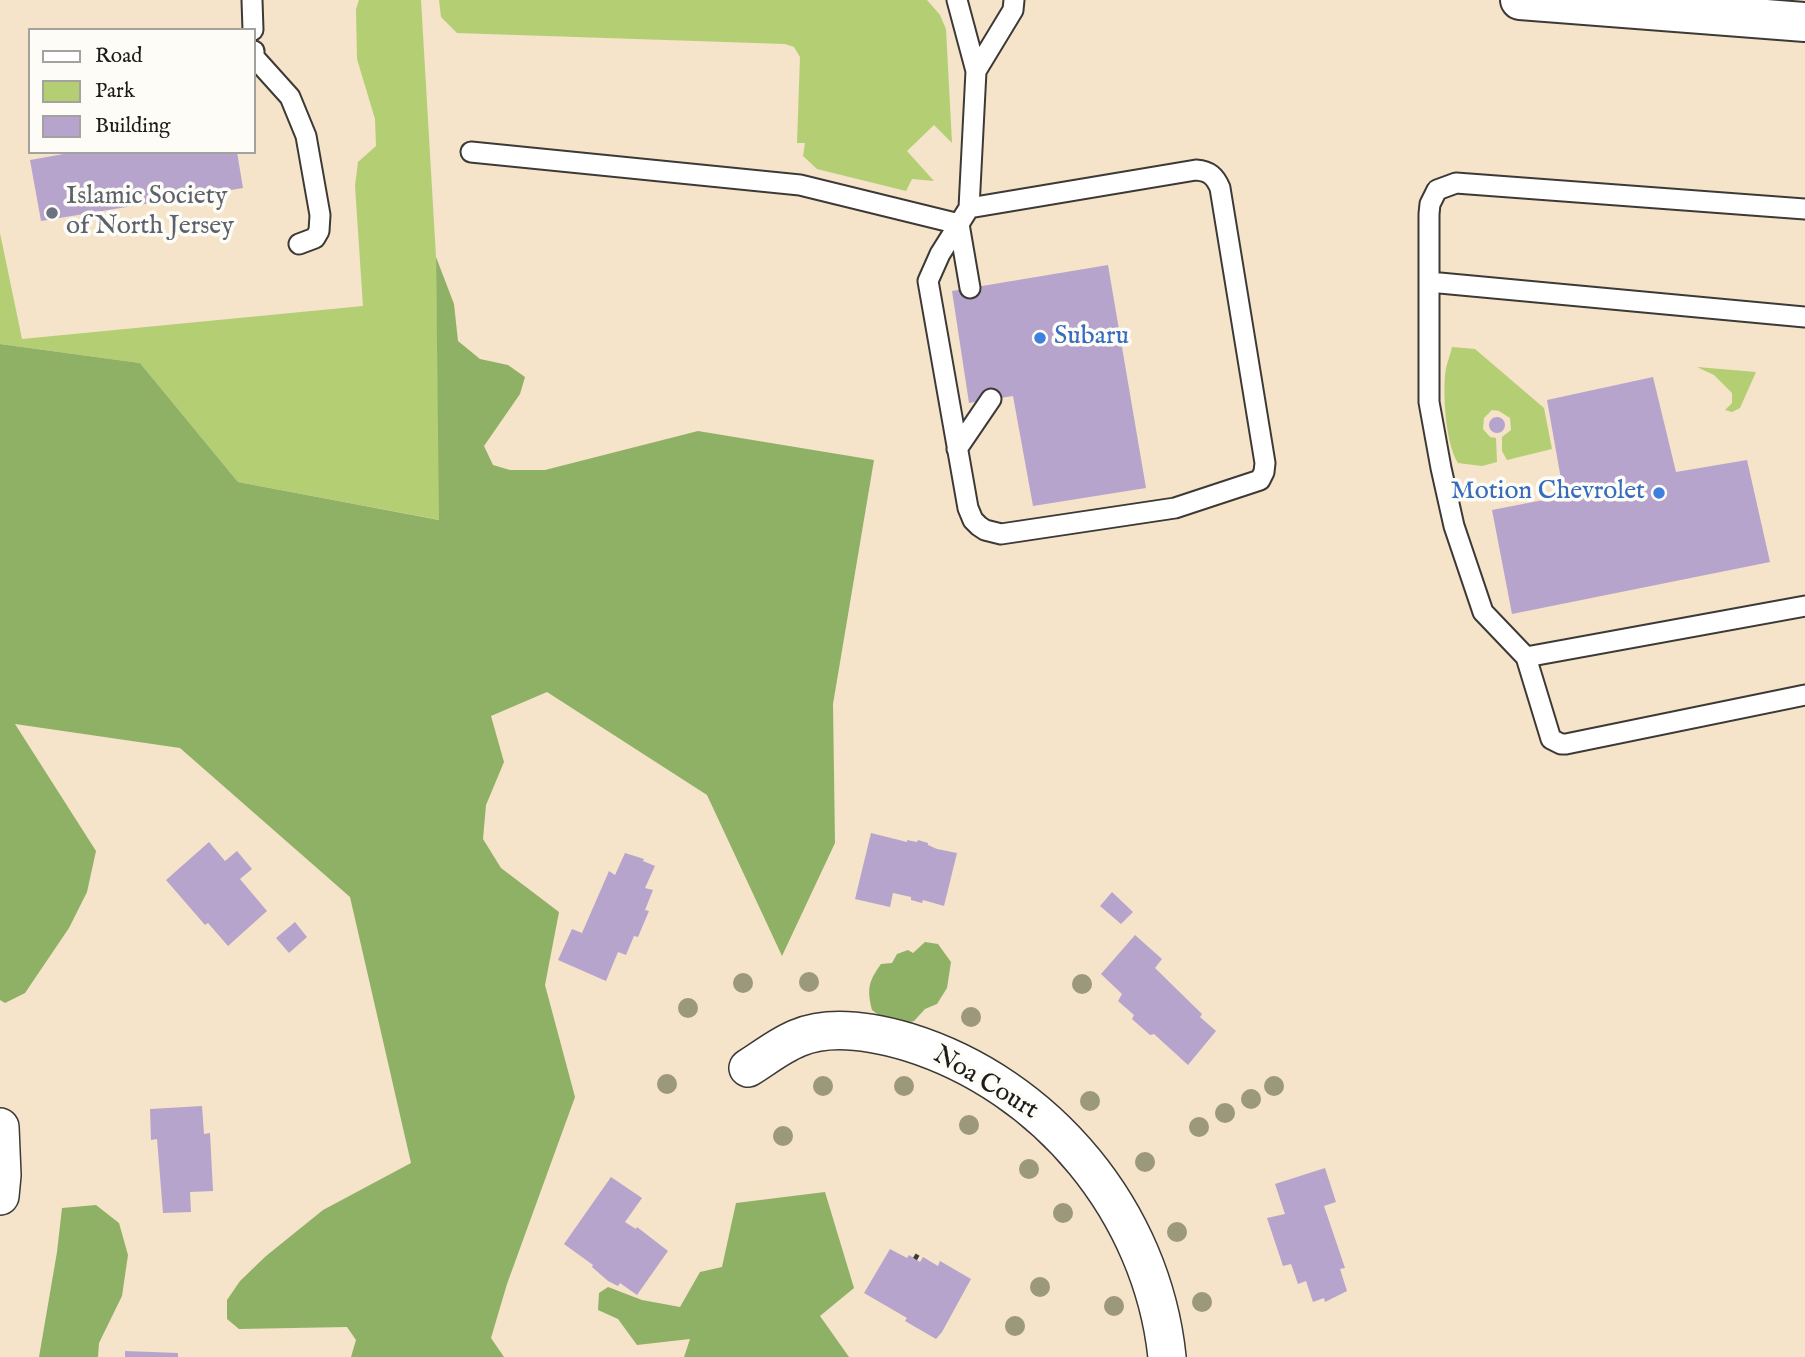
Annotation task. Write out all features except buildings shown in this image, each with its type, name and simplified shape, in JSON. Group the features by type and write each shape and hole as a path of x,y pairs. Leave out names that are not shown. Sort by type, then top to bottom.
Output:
{"main road":[{"path":"1520,0 1805,22"}],"street":[{"name":"Noa Court","path":"747,1068 798,1038 826,1032 850,1031 920,1046 962,1065 1004,1090 1038,1114 1064,1138 1087,1164 1120,1211 1136,1243 1155,1295 1167,1357"},
{"path":"0,1127 0,1196"}],"lane":[{"path":"253,0 253,28"},
{"path":"957,0 976,71 964,216 970,288"},
{"path":"976,71 1013,10 1014,0"},
{"path":"256,59 290,97 306,136 321,223 315,238 299,244"},
{"path":"471,152 800,185 964,216 1196,170 1204,171 1213,176 1220,188 1265,468 1263,476 1255,483 1175,508 1001,534 985,530 973,520 968,508 928,281 935,262 964,216"},
{"path":"1805,209 1449,184 1437,190 1430,204 1429,282 1429,402 1454,526 1483,612 1526,657 1551,739 1561,744 1805,695"},
{"path":"1429,282 1805,317"},
{"path":"957,449 991,399"},
{"path":"1526,657 1805,606"}],"green space":[{"path":"359,0 421,0 436,257 440,520 238,482 140,363 0,344 0,233 22,339 363,306 355,186 358,162 376,146 375,119 357,59 356,9"},
{"path":"439,0 927,0 940,15 946,29 952,143 934,125 907,151 934,181 912,179 906,191 817,169 803,156 805,143 797,143 800,57 794,47 785,44 457,33 441,17"},
{"path":"436,257 454,304 458,341 480,359 508,365 525,377 520,394 484,446 493,465 510,470 545,470 698,431 874,460 833,704 835,843 782,956 707,795 547,692 491,716 504,762 486,805 483,839 501,868 559,912 545,985 575,1097 507,1284 491,1338 504,1357 351,1357 356,1340 347,1327 239,1329 227,1319 227,1300 240,1281 266,1256 323,1210 411,1163 350,897 180,748 15,724 96,851 87,892 69,928 25,993 5,1003 0,1000 0,344 140,363 238,482 439,520"},
{"path":"1452,347 1475,349 1544,408 1552,449 1507,460 1502,451 1502,437 1511,430 1510,418 1492,410 1484,418 1483,429 1490,437 1496,438 1497,462 1482,466 1458,463 1448,433 1444,396 1446,368"},
{"path":"1697,367 1756,372 1740,408 1732,412 1725,410 1732,403 1732,393 1714,375"},
{"path":"925,942 938,944 951,962 947,988 937,1004 925,1009 914,1021 898,1025 885,1020 872,1010 869,991 873,976 881,964 892,963 897,954 908,950 913,953"},
{"path":"825,1192 854,1288 820,1316 849,1357 684,1357 690,1339 637,1345 618,1319 598,1310 599,1293 608,1287 642,1300 680,1307 700,1272 722,1267 736,1203"},
{"path":"96,1205 119,1223 128,1255 122,1296 99,1343 98,1357 39,1357 62,1208"}],"place":[{"name":"Islamic Society of North Jersey","path":"52,213"},
{"name":"Subaru","path":"1040,338"},
{"name":"Motion Chevrolet","path":"1659,493"}]}
